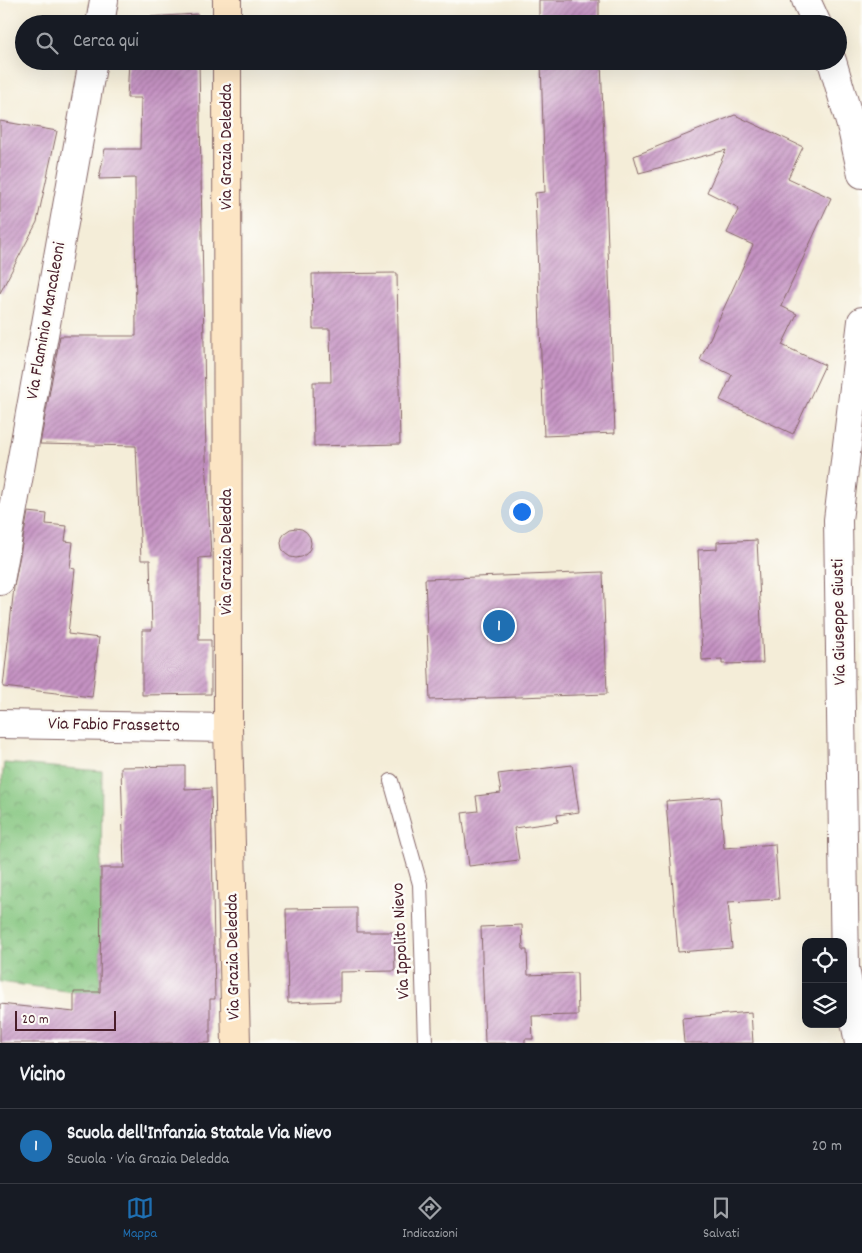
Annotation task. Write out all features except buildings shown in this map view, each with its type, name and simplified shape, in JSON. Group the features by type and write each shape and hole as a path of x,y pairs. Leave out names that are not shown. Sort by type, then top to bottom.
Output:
{"street":[{"path":"102,15 104,0"},
{"path":"226,0 227,15"},
{"path":"806,0 813,15"},
{"name":"Via Flaminio Mancaleoni","path":"0,581 91,70"},
{"name":"Via Grazia Deledda","path":"227,70 228,728 236,1043"},
{"path":"835,70 852,129 862,174"},
{"name":"Via Giuseppe Giusti","path":"859,1043 845,968 838,520 862,321"},
{"name":"Via Fabio Frassetto","path":"0,724 228,728"}],"lane":[{"name":"Via Ippolito Nievo","path":"391,781 420,884 425,1043"}],"green space":[{"path":"4,763 102,771 100,992 74,992 0,982 0,795"}],"place":[{"name":"Scuola dell'Infanzia Statale Via Nievo","path":"499,626"}]}
